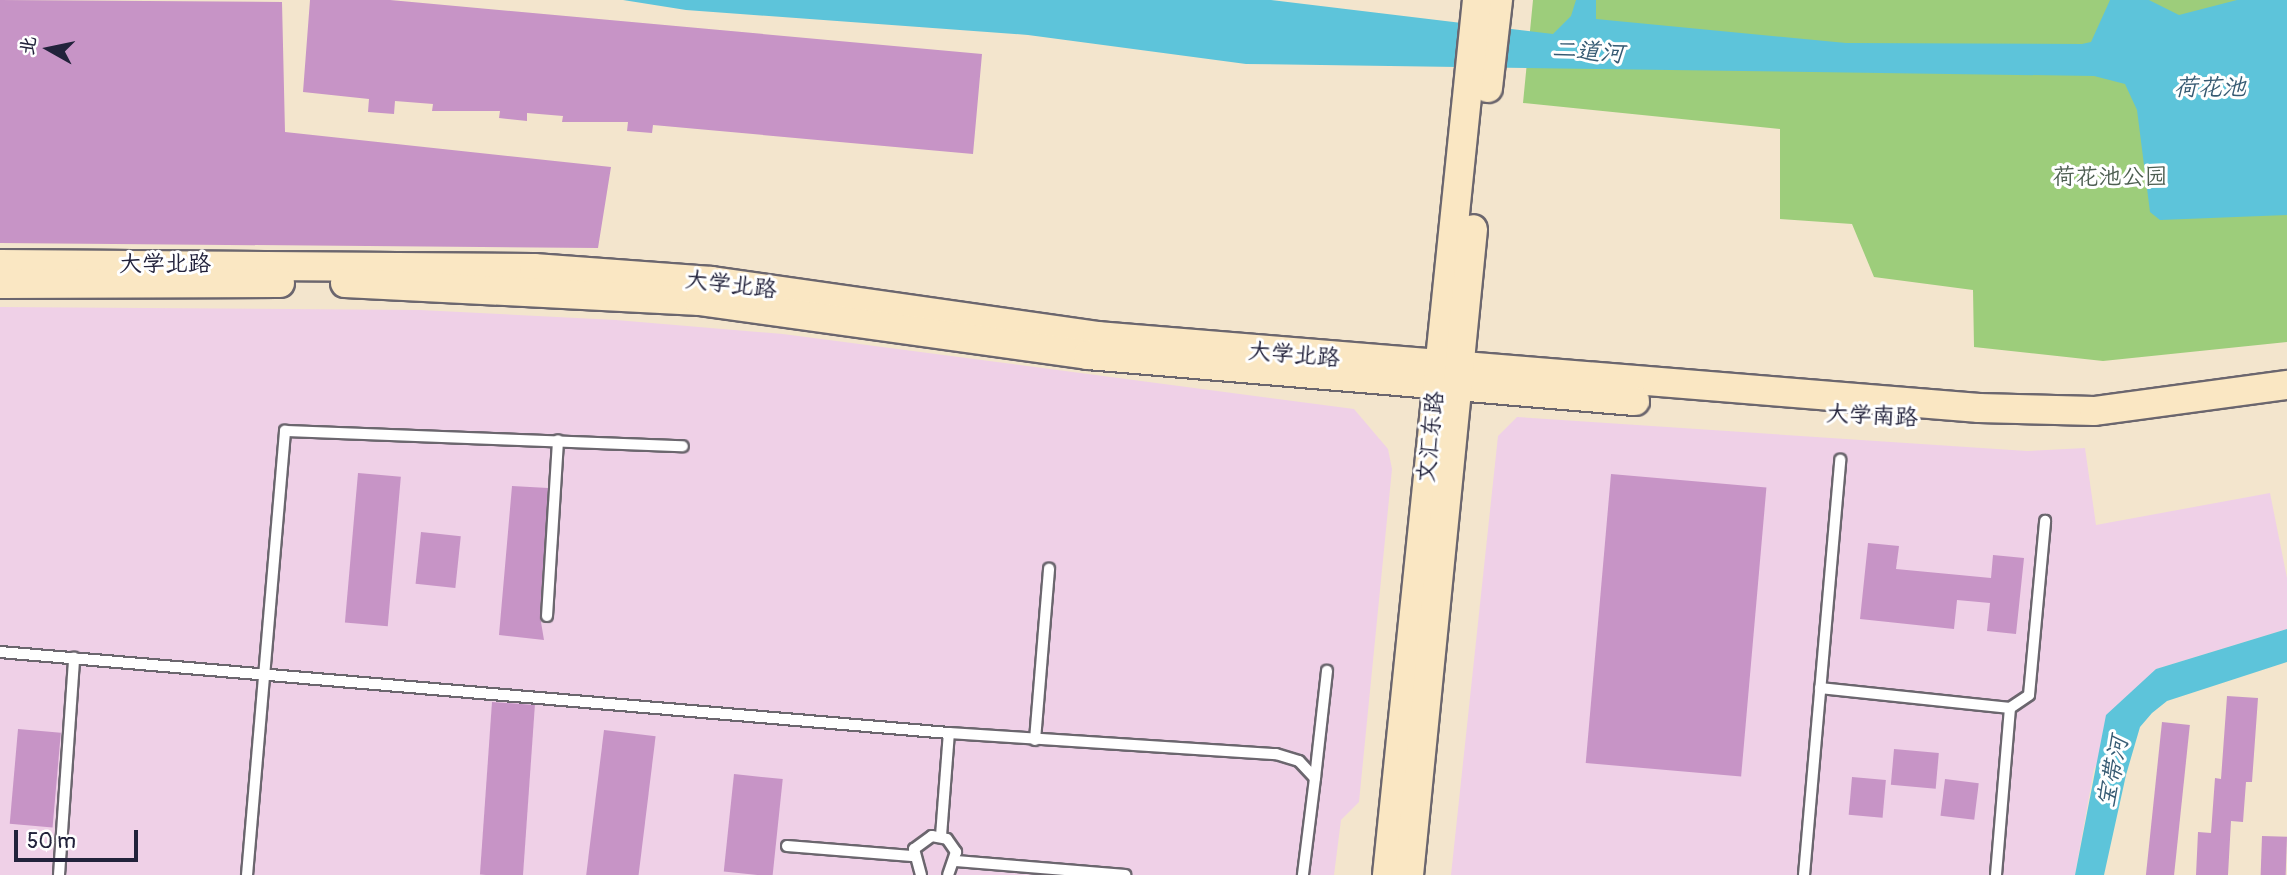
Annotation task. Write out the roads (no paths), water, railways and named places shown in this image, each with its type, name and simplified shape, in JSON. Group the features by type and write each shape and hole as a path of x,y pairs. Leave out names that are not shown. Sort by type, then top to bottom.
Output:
{"street":[{"name":"文汇东路","path":"1387,875 1447,379 1487,6"},
{"name":"大学北路","path":"0,264 534,268 712,281 1097,336 1447,379"},
{"name":"大学北路","path":"0,284 344,283 687,300 1088,355 1447,379"},
{"name":"文汇东路","path":"1409,875 1447,379"},
{"name":"大学南路","path":"1447,379 2094,411 2287,385"},
{"name":"大学南路","path":"1447,379 2092,425 2287,401"}],"lane":[{"path":"247,875 285,431 682,446"},
{"path":"547,616 558,440"},
{"path":"1804,875 1840,460"},
{"path":"1820,688 2010,708 2029,695 2045,521"},
{"path":"1035,740 1049,569"},
{"path":"0,652 1035,740 1276,754 1299,761 1315,778"},
{"path":"59,875 74,658"},
{"path":"1303,875 1327,671"},
{"path":"1996,875 2010,708"},
{"path":"941,836 949,733"},
{"path":"912,856 925,838 941,836 953,845 957,861 948,875"},
{"path":"787,846 912,856"},
{"path":"912,856 921,875"},
{"path":"957,861 1125,875"}],"water":[{"path":"623,0 1271,0 1553,34 1571,16 1576,0 1596,0 1596,19 1846,43 2082,44 2091,42 2110,0 2149,0 2179,15 2237,0 2287,0 2287,215 2160,220 2150,212 2137,110 2125,84 2094,76 1246,64 1028,35 686,10"},
{"name":"宝带河","path":"2287,629 2287,662 2167,701 2152,713 2140,727 2126,775 2104,875 2075,875 2106,715 2156,669"}],"water label":[{"name":"二道河","path":"1588,52"},
{"name":"荷花池","path":"2210,88"}],"park label":[{"name":"荷花池公园","path":"2110,177"}]}
